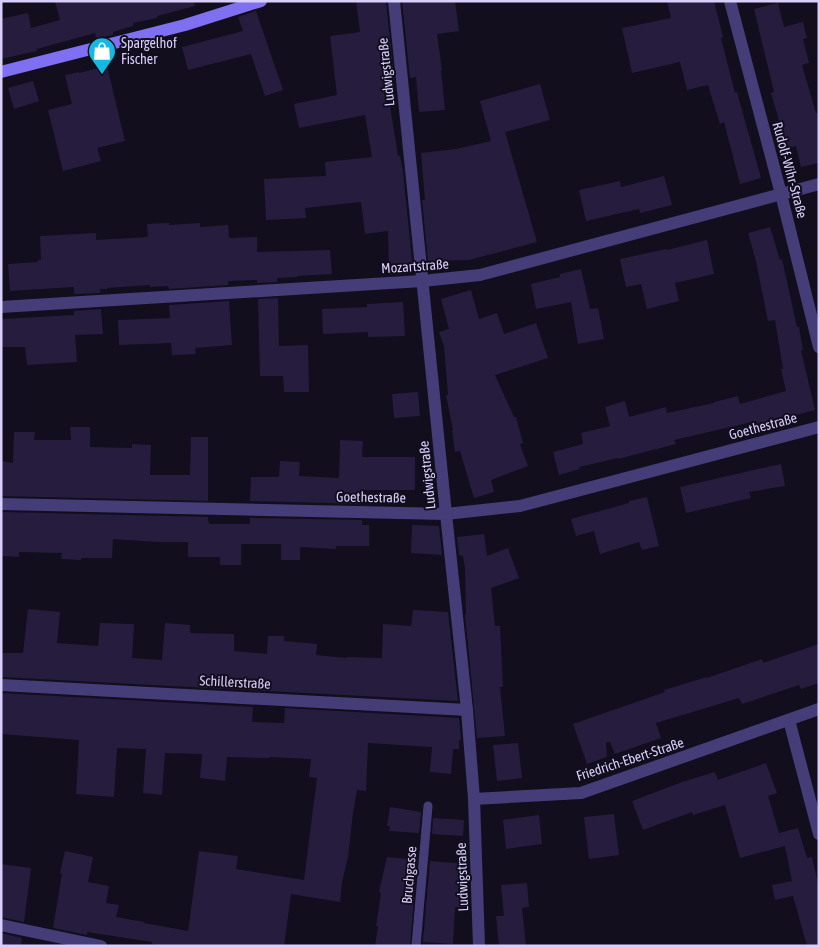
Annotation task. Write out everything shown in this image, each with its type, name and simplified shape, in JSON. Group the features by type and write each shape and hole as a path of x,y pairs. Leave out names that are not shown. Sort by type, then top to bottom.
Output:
{"main road":[{"path":"1,72 185,25 260,1"}],"street":[{"name":"Ludwigstraße","path":"394,1 466,710 474,800 479,946"},
{"name":"Rudolf-Wihr-Straße","path":"730,1 819,347"},
{"name":"Mozartstraße","path":"1,307 422,281 480,275 819,184"},
{"name":"Goethestraße","path":"1,504 446,514 520,506 819,427"},
{"name":"Schillerstraße","path":"1,685 466,710"},
{"name":"Friedrich-Ebert-Straße","path":"474,800 581,793 819,709"},
{"path":"789,720 819,834"},
{"path":"1,925 101,946"}],"lane":[{"name":"Bruchgasse","path":"416,946 428,806"}],"building":[{"path":"55,1 194,1 195,6 157,16 157,18 133,23 133,26 113,32 113,35 96,38 95,33 37,49 37,51 1,59 1,19 28,13 31,28 60,20"},
{"path":"356,1 386,1 394,80 386,81 398,156 400,156 403,171 412,269 389,270 388,231 365,234 361,202 305,208 306,218 266,220 264,179 326,176 325,162 372,157 365,115 299,128 294,104 337,95 330,36 360,32"},
{"path":"402,1 455,1 459,31 437,34 445,110 419,112 416,77 410,78"},
{"path":"667,1 714,1 735,93 737,92 761,178 740,184 724,122 720,124 708,85 687,90 680,62 632,73 622,28 671,18"},
{"path":"778,3 784,27 803,22 807,38 803,39 809,63 802,65 816,113 819,112 819,163 801,167 796,146 784,149 779,128 781,127 771,93 774,92 754,9"},
{"path":"256,11 283,90 265,96 251,54 188,70 182,47 243,31 238,17"},
{"path":"107,66 125,141 97,148 101,161 63,171 48,110 72,104 65,75"},
{"path":"33,81 39,101 14,109 8,88"},
{"path":"540,84 550,120 505,132 537,242 469,260 428,261 422,200 425,200 421,153 456,149 491,141 480,101"},
{"path":"664,176 672,205 640,213 639,209 586,221 579,190 620,181 621,187"},
{"path":"169,223 169,225 200,223 200,227 228,225 229,238 257,237 257,252 330,250 332,274 277,278 277,282 257,283 257,280 228,281 228,285 169,289 168,286 150,287 150,285 107,288 100,289 100,293 74,294 74,287 10,291 8,264 38,262 38,260 41,260 40,236 96,233 96,240 148,237 147,224"},
{"path":"770,227 780,260 782,259 797,327 799,327 803,350 801,350 815,410 757,425 756,421 674,440 676,444 579,467 580,469 559,475 553,452 583,444 581,433 610,426 605,407 625,401 629,417 666,407 667,413 738,396 740,404 786,391 781,369 783,369 775,320 768,321 756,261 748,233"},
{"path":"707,240 714,274 675,283 679,301 647,309 641,284 626,287 620,259"},
{"path":"581,269 590,309 598,308 604,339 578,344 571,302 536,309 531,284 560,277 560,274"},
{"path":"471,290 479,319 497,313 504,334 536,323 548,358 495,375 514,417 516,417 523,443 520,444 528,466 491,480 494,492 474,498 460,451 455,452 446,395 448,395 444,346 439,332 449,329 441,299"},
{"path":"278,298 279,346 308,345 309,392 284,392 283,376 260,376 258,299"},
{"path":"229,301 232,345 195,348 196,354 172,355 171,343 119,345 118,320 170,318 169,305"},
{"path":"403,302 405,336 368,337 368,332 323,334 322,309 367,307 367,304"},
{"path":"101,309 103,334 75,335 77,362 27,365 25,347 1,347 1,319 74,315 74,311"},
{"path":"418,392 420,416 394,418 392,394"},
{"path":"70,427 90,427 90,447 132,448 132,444 151,445 150,475 190,475 191,437 208,437 208,501 1,496 1,461 13,463 14,432 35,432 34,440 71,440"},
{"path":"340,440 363,441 362,457 415,457 415,490 362,490 362,504 250,501 251,477 279,477 280,461 300,462 299,476 339,478"},
{"path":"781,464 785,486 749,492 751,498 686,513 680,487"},
{"path":"647,497 659,546 642,550 639,542 600,554 594,531 576,536 571,519"},
{"path":"1,512 208,517 209,524 250,524 250,518 362,520 362,525 369,525 369,546 336,546 336,549 300,547 300,560 281,560 281,544 241,544 241,565 220,565 220,557 188,557 188,542 113,539 112,558 61,559 62,553 19,552 19,557 1,556"},
{"path":"412,525 439,526 442,555 411,553"},
{"path":"484,534 487,556 508,548 519,578 491,588 495,626 500,626 503,687 500,687 505,736 477,738 465,614 465,568 463,556 459,555 457,537"},
{"path":"28,609 60,612 57,643 98,646 100,623 134,624 132,658 162,660 165,623 190,625 190,633 234,634 234,651 267,654 268,636 284,636 284,641 317,644 316,655 347,658 382,658 383,624 411,626 413,610 448,612 458,701 1,677 1,653 23,653"},
{"path":"819,644 819,683 801,689 799,685 742,704 739,698 656,723 661,738 615,754 610,742 606,743 607,757 587,764 573,724 665,692 664,690 707,678 762,659 763,663"},
{"path":"1,693 253,707 252,722 284,723 285,708 459,718 461,740 459,740 459,749 453,749 451,774 430,772 432,747 368,743 366,791 357,790 340,902 291,894 284,946 160,946 152,944 152,942 87,932 87,935 53,928 62,874 60,873 65,851 93,857 88,882 109,886 106,903 119,905 116,917 188,931 199,851 238,856 236,869 304,880 317,778 309,777 311,759 227,757 225,781 200,778 202,754 165,753 162,795 143,793 146,749 117,748 114,797 76,794 79,740 1,734"},
{"path":"518,743 522,778 497,781 493,745"},
{"path":"766,763 777,793 768,796 779,833 798,828 807,858 812,857 819,888 819,946 807,946 793,896 775,900 772,885 792,881 785,846 740,858 725,805 693,815 692,812 643,830 632,801 715,772 718,780"},
{"path":"390,807 421,812 419,833 389,831 390,826 387,826"},
{"path":"614,814 619,855 589,859 584,817"},
{"path":"539,815 542,844 506,849 503,820"},
{"path":"433,818 464,820 463,836 432,834"},
{"path":"387,857 417,860 410,946 375,946 381,893 379,892"},
{"path":"430,861 467,864 464,908 455,907 453,944 423,942"},
{"path":"1,864 31,868 24,922 1,917"},
{"path":"527,883 529,907 522,908 526,945 499,946 496,916 504,916 501,885"},
{"path":"1,933 22,938 21,946 1,946"}],"place":[{"name":"Spargelhof Fischer","path":"102,75"}]}
